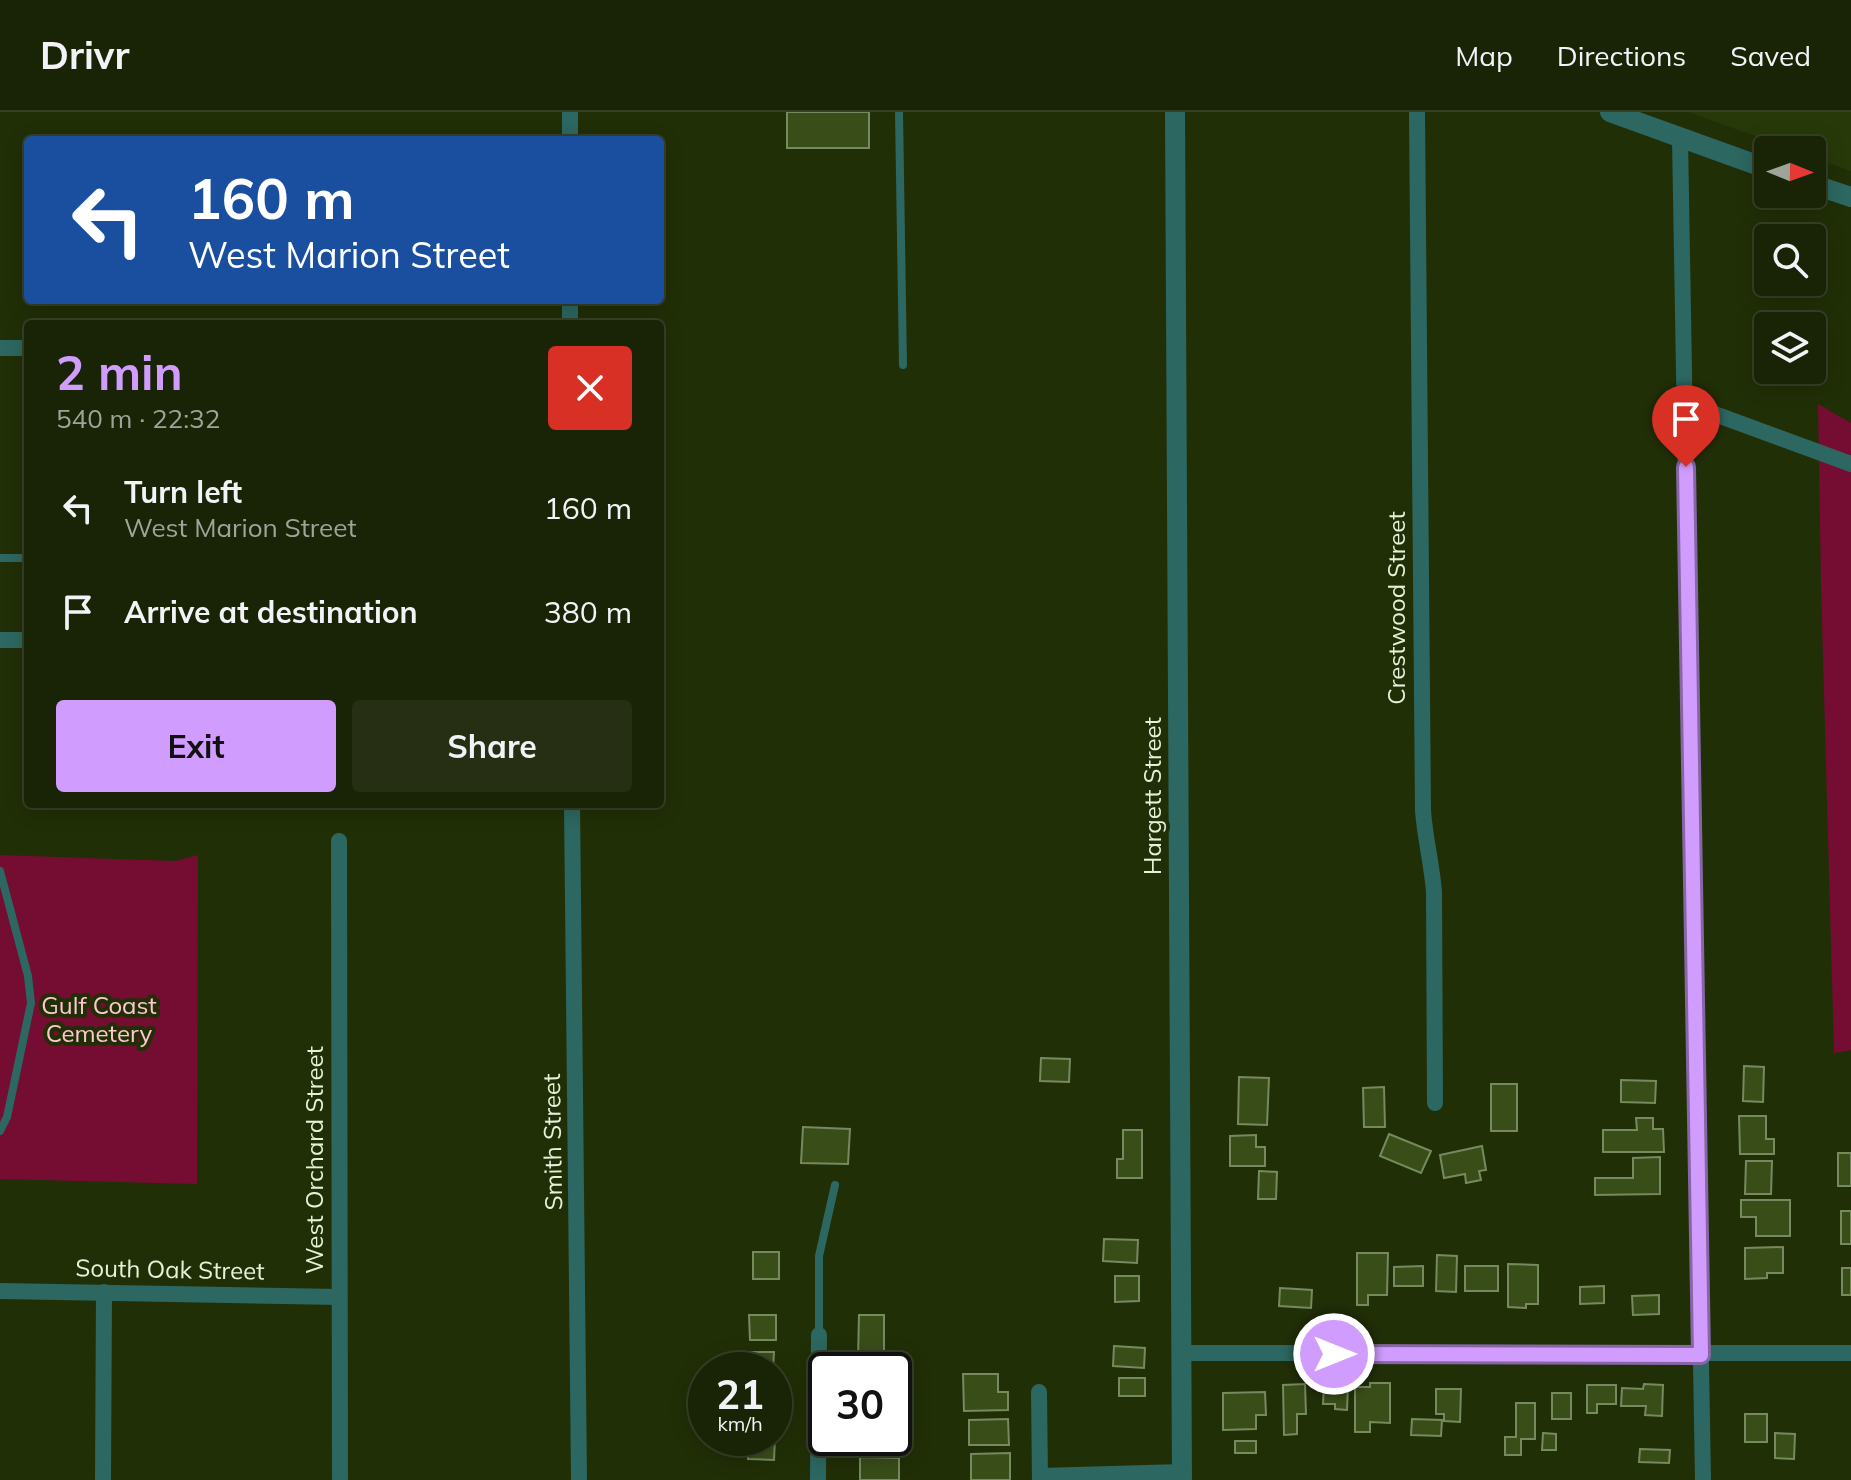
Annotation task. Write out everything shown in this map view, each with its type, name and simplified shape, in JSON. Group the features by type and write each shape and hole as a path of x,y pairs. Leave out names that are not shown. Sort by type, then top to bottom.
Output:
{"street":[{"path":"570,112 570,136"},
{"name":"Hargett Street","path":"1175,112 1182,1476"},
{"name":"Crestwood Street","path":"1417,112 1423,811 1434,892 1435,1103"},
{"path":"1610,112 1754,164"},
{"path":"1680,138 1703,1480"},
{"path":"1826,189 1851,197"},
{"path":"0,348 24,348"},
{"path":"1685,403 1851,464"},
{"path":"0,640 24,640"},
{"name":"Smith Street","path":"572,808 579,1480"},
{"name":"West Orchard Street","path":"339,841 340,1480"},
{"name":"South Oak Street","path":"0,1291 339,1297"},
{"path":"103,1480 104,1292"},
{"path":"818,1480 819,1335"},
{"path":"1181,1353 1851,1353"},
{"path":"1039,1392 1040,1478 1182,1476"}],"lane":[{"path":"899,112 903,365"},
{"path":"0,558 24,558"},
{"path":"0,871 28,976 31,1003 7,1117 0,1131"},
{"path":"819,1335 819,1256 835,1185"}],"shaded area":[{"path":"1688,112 1851,112 1851,171 1826,162 1826,136 1755,136"}],"green space":[{"path":"1818,404 1851,423 1851,1050 1834,1053 1821,585"},
{"name":"Gulf Coast Cemetery","path":"0,855 175,861 198,855 197,1184 0,1179"}],"building":[{"path":"787,112 869,112 869,148 787,148"},
{"path":"1041,1058 1070,1059 1069,1082 1040,1081"},
{"path":"1744,1066 1764,1067 1763,1102 1743,1101"},
{"path":"1239,1077 1269,1078 1267,1125 1238,1124"},
{"path":"1621,1080 1656,1081 1655,1103 1621,1102"},
{"path":"1491,1084 1517,1084 1517,1131 1491,1131"},
{"path":"1384,1087 1385,1127 1364,1127 1363,1088"},
{"path":"1739,1116 1766,1116 1766,1139 1774,1139 1774,1154 1740,1154"},
{"path":"1636,1118 1653,1118 1653,1129 1663,1129 1664,1152 1603,1152 1603,1130 1637,1130"},
{"path":"803,1127 850,1129 848,1164 801,1163"},
{"path":"1123,1130 1142,1130 1142,1178 1117,1178 1117,1159 1123,1159"},
{"path":"1389,1134 1431,1151 1421,1173 1380,1156"},
{"path":"1256,1135 1256,1147 1265,1147 1265,1166 1230,1166 1230,1136"},
{"path":"1482,1146 1486,1170 1479,1171 1481,1180 1466,1183 1465,1174 1444,1178 1440,1155"},
{"path":"1838,1153 1851,1153 1851,1186 1838,1186"},
{"path":"1660,1157 1660,1194 1595,1195 1595,1178 1633,1178 1633,1158"},
{"path":"1746,1161 1772,1161 1771,1194 1745,1194"},
{"path":"1259,1171 1277,1172 1276,1199 1258,1199"},
{"path":"1741,1200 1790,1200 1790,1236 1756,1236 1756,1217 1741,1217"},
{"path":"1841,1211 1851,1211 1851,1244 1841,1244"},
{"path":"1104,1239 1138,1240 1137,1263 1103,1261"},
{"path":"1783,1247 1783,1273 1767,1273 1767,1278 1745,1279 1745,1248"},
{"path":"753,1252 779,1252 779,1279 753,1279"},
{"path":"1357,1253 1388,1253 1387,1295 1368,1295 1368,1305 1357,1305"},
{"path":"1437,1255 1457,1256 1456,1292 1436,1291"},
{"path":"1508,1264 1538,1265 1538,1304 1526,1304 1526,1308 1508,1307"},
{"path":"1423,1266 1423,1286 1394,1286 1394,1267"},
{"path":"1465,1266 1498,1266 1498,1291 1465,1291"},
{"path":"1842,1268 1851,1268 1851,1295 1842,1295"},
{"path":"1115,1276 1139,1276 1139,1301 1115,1302"},
{"path":"1604,1286 1604,1303 1580,1304 1580,1287"},
{"path":"1280,1288 1312,1290 1311,1308 1279,1306"},
{"path":"1659,1295 1659,1314 1633,1315 1632,1296"},
{"path":"749,1315 776,1315 776,1340 750,1340"},
{"path":"859,1315 884,1315 884,1352 858,1352"},
{"path":"1114,1346 1145,1348 1144,1368 1113,1366"},
{"path":"963,1374 998,1374 998,1392 1008,1392 1008,1410 964,1411"},
{"path":"1119,1378 1145,1378 1145,1396 1119,1396"},
{"path":"1324,1383 1348,1384 1347,1410 1335,1409 1335,1404 1323,1404"},
{"path":"1370,1383 1390,1383 1390,1423 1370,1422 1370,1432 1355,1432 1355,1387 1370,1387"},
{"path":"1305,1384 1306,1414 1297,1414 1297,1434 1284,1435 1283,1385"},
{"path":"1644,1384 1663,1385 1662,1416 1645,1415 1646,1406 1621,1406 1622,1388 1643,1389"},
{"path":"1587,1385 1616,1385 1616,1404 1597,1404 1597,1413 1587,1413"},
{"path":"1436,1389 1461,1389 1460,1422 1444,1421 1444,1414 1436,1414"},
{"path":"1265,1392 1266,1415 1256,1415 1256,1429 1223,1430 1223,1393"},
{"path":"1552,1393 1571,1393 1571,1419 1552,1419"},
{"path":"1516,1403 1535,1403 1535,1439 1521,1439 1521,1455 1505,1455 1505,1437 1516,1437"},
{"path":"1745,1414 1767,1414 1767,1442 1745,1442"},
{"path":"1008,1419 1009,1445 969,1445 969,1420"},
{"path":"1412,1419 1442,1420 1441,1436 1411,1435"},
{"path":"1543,1433 1556,1434 1556,1450 1542,1450"},
{"path":"1775,1433 1795,1434 1794,1459 1775,1458"},
{"path":"1235,1441 1256,1441 1256,1453 1235,1453"},
{"path":"1640,1449 1670,1450 1669,1463 1639,1462"},
{"path":"1010,1453 1010,1480 971,1480 971,1454"},
{"path":"748,1456 774,1456 774,1460 748,1459"},
{"path":"860,1457 899,1458 899,1480 860,1480"}],"route":[{"path":"1334,1354 1701,1355 1686,467"}]}
